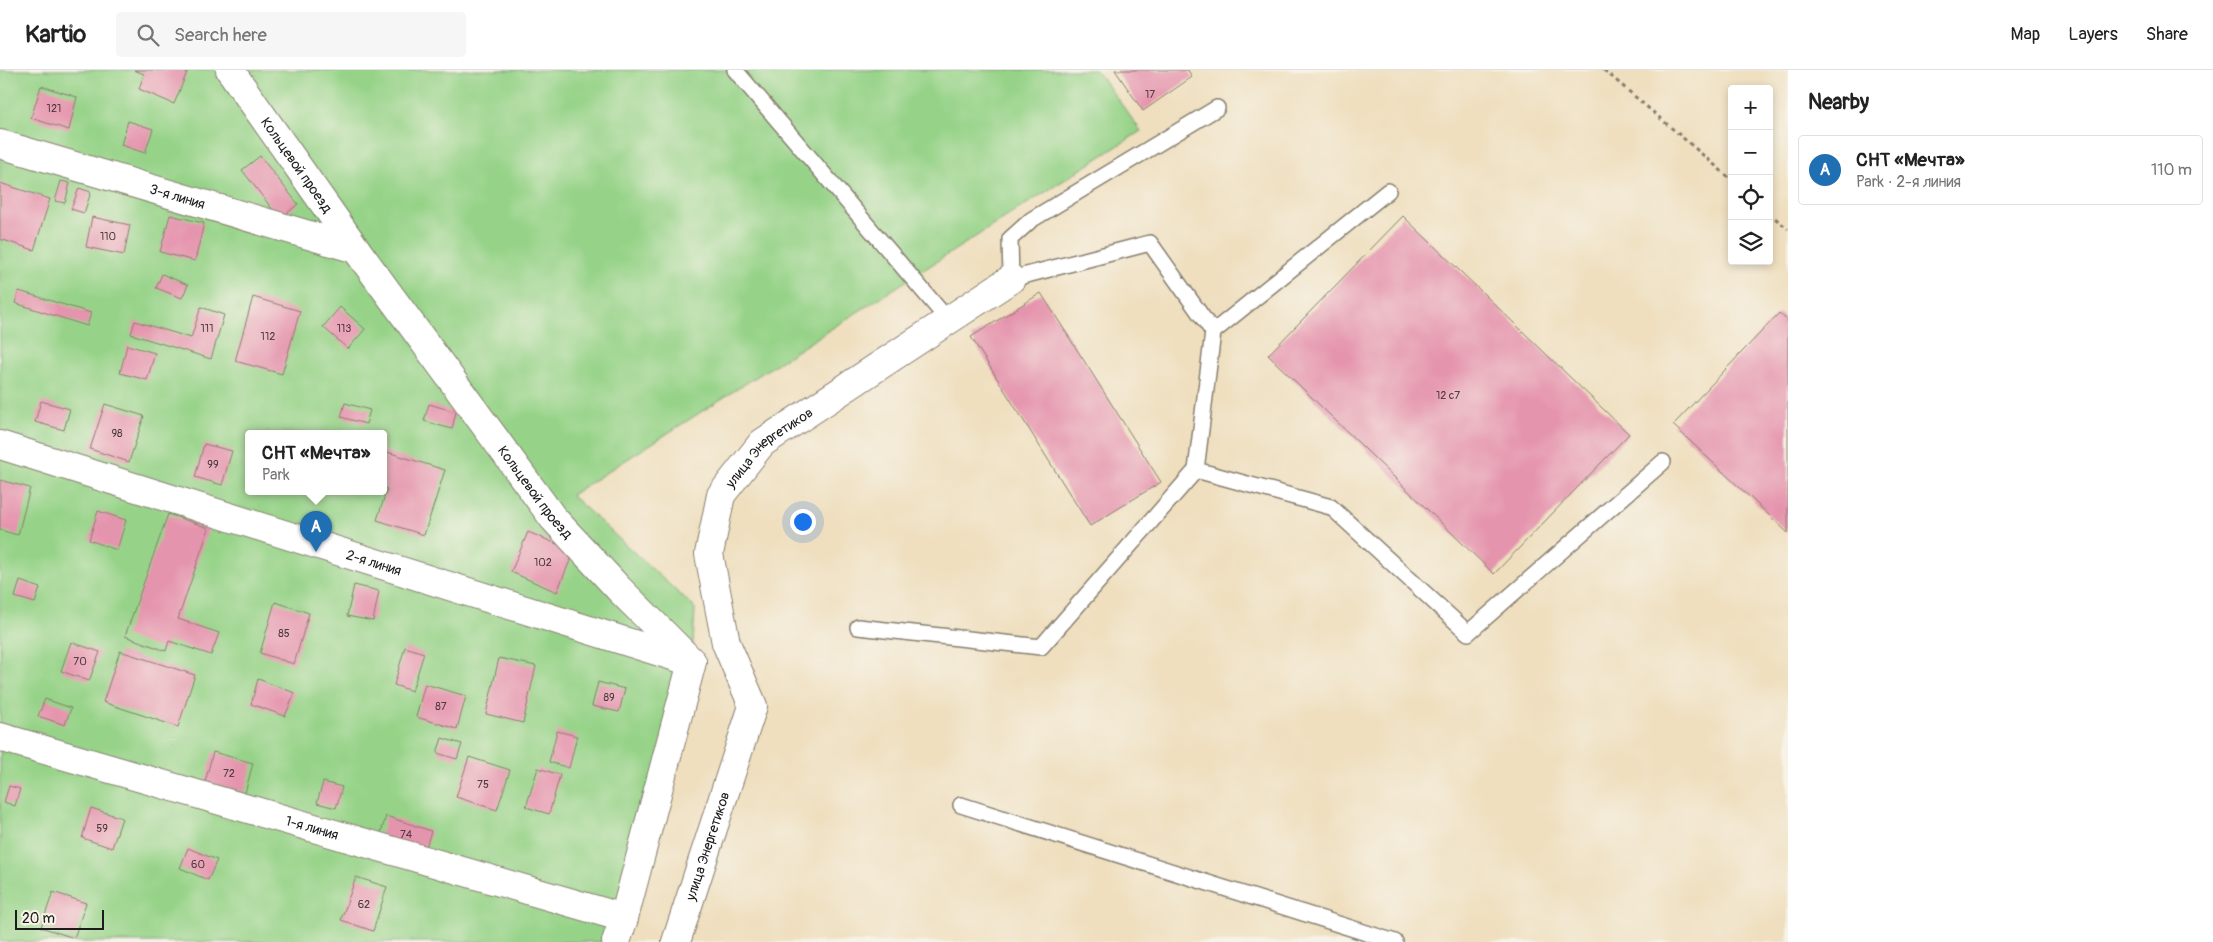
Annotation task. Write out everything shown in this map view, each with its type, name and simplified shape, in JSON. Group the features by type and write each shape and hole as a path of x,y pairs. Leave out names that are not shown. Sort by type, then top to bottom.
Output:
{"street":[{"name":"Кольцевой проезд","path":"230,70 356,249 554,518 692,662"},
{"name":"3-я линия","path":"0,144 356,249"},
{"name":"улица Энергетиков","path":"676,942 753,706 726,643 709,554 721,495 762,443 1011,279"},
{"name":"2-я линия","path":"0,445 692,662"},
{"path":"620,930 692,662"},
{"name":"1-я линия","path":"0,737 620,930"}],"lane":[{"path":"736,70 948,320"},
{"path":"858,627 1041,647 1196,470 1213,332 1150,243 1011,279 1010,239 1031,220 1217,108"},
{"path":"1213,332 1388,191"},
{"path":"1196,470 1331,507 1468,633 1663,462"},
{"path":"962,805 1395,942"}],"path":[{"path":"1604,70 1728,177"},
{"path":"1773,216 1788,229"}],"green space":[{"path":"0,70 1096,70 1141,131 571,495 695,608 692,662 616,942 0,942"}],"building":[{"path":"134,70 188,70 174,104 139,89 144,74"},
{"path":"1115,70 1188,70 1192,77 1143,111"},
{"path":"41,86 77,97 69,130 31,118"},
{"path":"128,121 153,129 145,153 121,145"},
{"path":"260,156 298,204 280,219 242,170"},
{"path":"61,181 70,183 65,203 55,201"},
{"path":"0,183 50,199 34,250 0,239"},
{"path":"79,188 91,192 84,213 71,209"},
{"path":"170,215 204,223 195,261 160,252"},
{"path":"1403,216 1629,434 1494,574 1268,355"},
{"path":"92,217 130,225 124,255 86,247"},
{"path":"162,274 188,285 182,298 156,288"},
{"path":"19,291 91,313 87,326 15,303"},
{"path":"1041,293 1161,482 1090,526 971,337"},
{"path":"253,297 300,311 282,374 235,361"},
{"path":"201,307 224,315 211,359 131,334 135,321 191,338"},
{"path":"340,307 365,329 348,349 323,327"},
{"path":"1779,313 1788,321 1788,533 1673,425"},
{"path":"127,345 155,353 147,380 120,373"},
{"path":"41,401 70,409 64,430 35,422"},
{"path":"345,403 370,410 366,424 341,417"},
{"path":"105,404 144,416 129,462 90,449"},
{"path":"429,404 456,412 452,429 424,421"},
{"path":"204,444 232,451 222,485 195,477"},
{"path":"387,452 445,470 424,535 377,520 385,495 387,495"},
{"path":"0,480 30,488 18,535 0,530"},
{"path":"98,511 126,520 117,550 89,540"},
{"path":"168,514 209,528 178,619 219,633 211,655 169,641 166,651 125,636"},
{"path":"528,532 574,551 557,592 511,572"},
{"path":"20,581 40,588 35,603 15,597"},
{"path":"354,585 379,591 373,621 347,616"},
{"path":"275,602 309,613 294,664 260,653"},
{"path":"71,642 100,652 89,681 61,671"},
{"path":"405,647 424,653 412,691 394,685"},
{"path":"120,651 195,675 178,727 103,702"},
{"path":"499,658 536,666 523,723 486,714"},
{"path":"258,679 295,693 285,716 251,704"},
{"path":"598,682 625,689 619,712 592,706"},
{"path":"425,684 466,696 457,729 416,717"},
{"path":"45,699 71,708 65,725 38,716"},
{"path":"557,731 577,736 569,768 549,762"},
{"path":"442,738 462,744 457,759 437,753"},
{"path":"213,752 253,763 245,793 205,782"},
{"path":"469,757 510,770 497,810 456,797"},
{"path":"538,768 560,775 549,814 526,807"},
{"path":"323,782 342,787 336,808 317,803"},
{"path":"9,786 20,789 15,806 4,802"},
{"path":"91,808 122,818 112,848 82,838"},
{"path":"386,816 431,831 425,851 380,836"},
{"path":"188,848 217,860 208,880 180,868"},
{"path":"356,877 387,887 373,931 341,920"},
{"path":"53,892 86,903 74,938 41,927"}],"place":[{"name":"СНТ «Мечта»","path":"316,552"}]}
